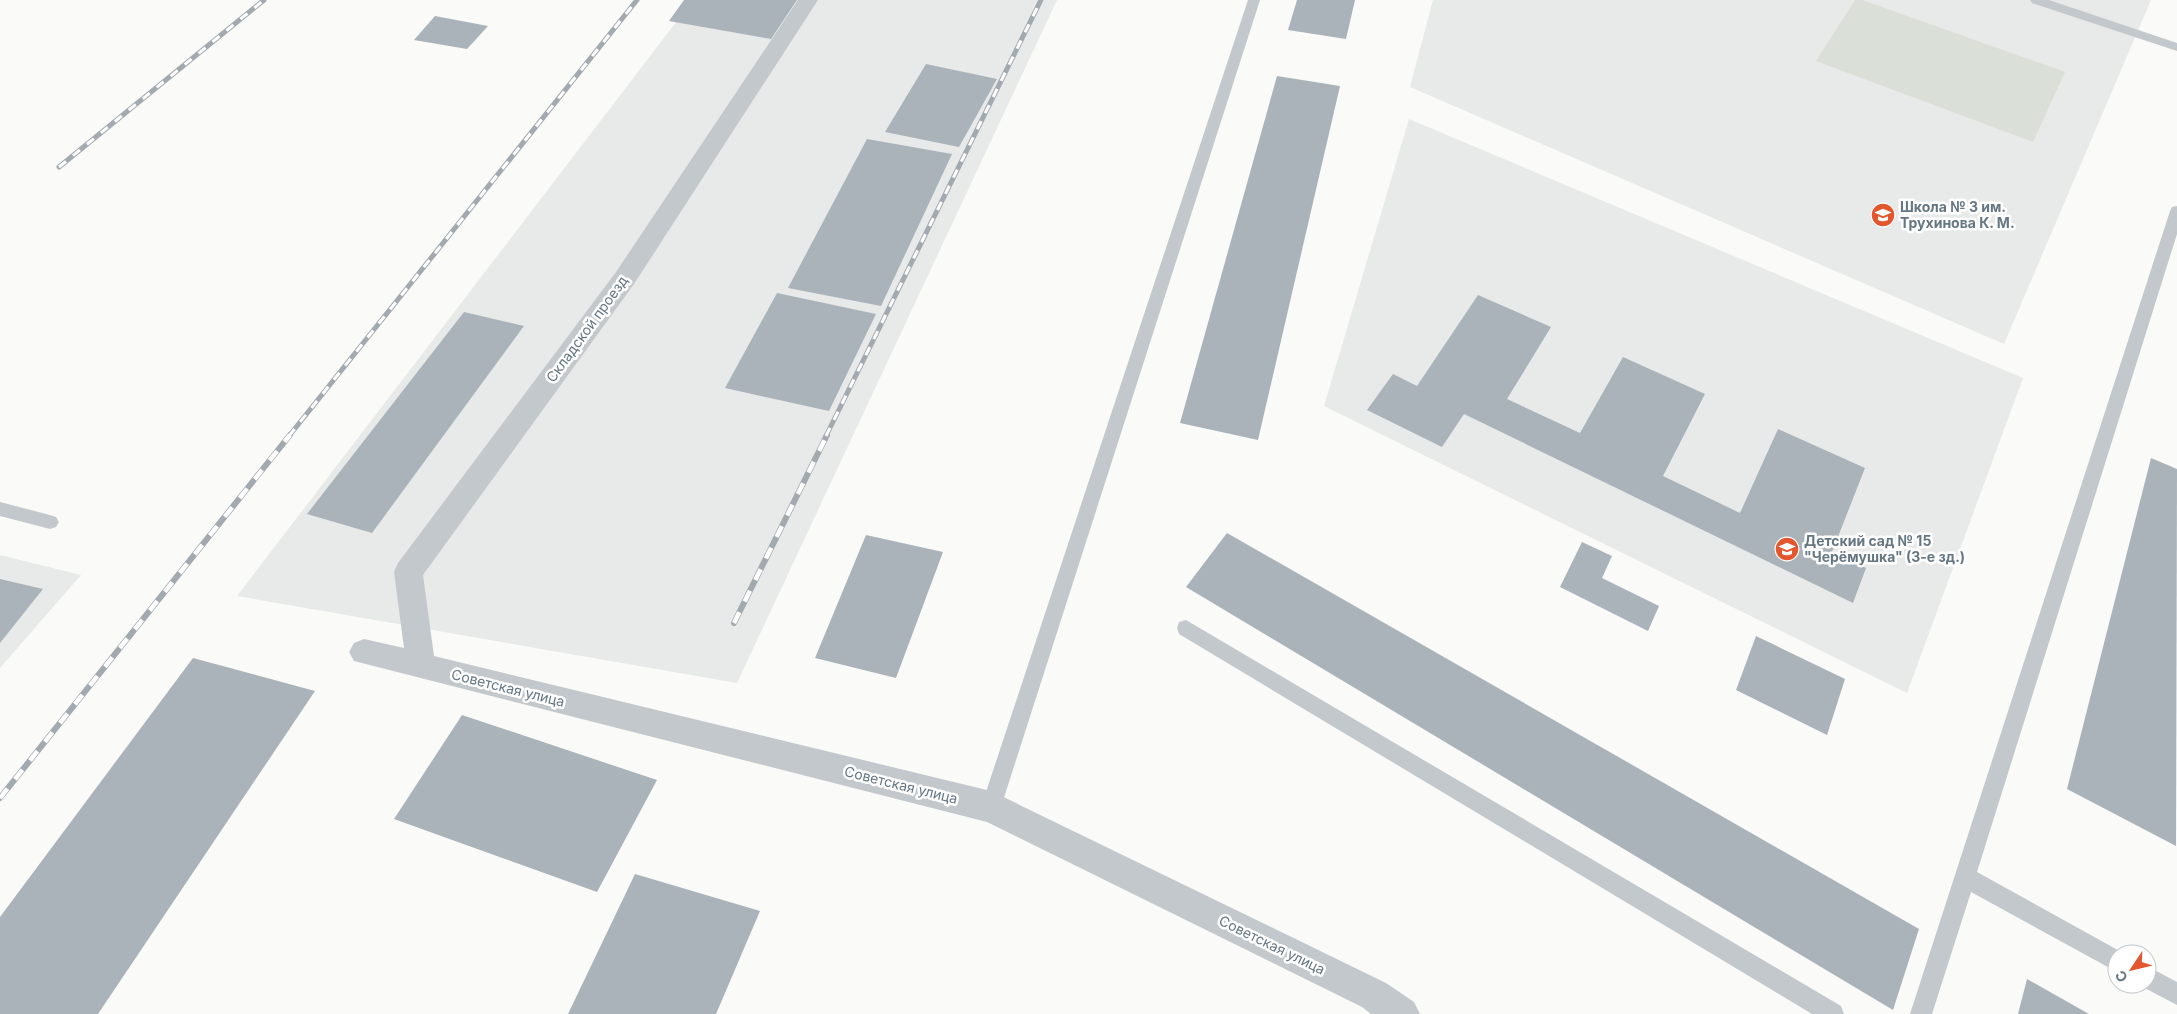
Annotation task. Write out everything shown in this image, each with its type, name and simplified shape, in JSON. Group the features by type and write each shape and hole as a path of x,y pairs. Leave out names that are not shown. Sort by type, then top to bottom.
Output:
{"street":[{"name":"Складской проезд","path":"421,666 408,572 625,278 808,0"},
{"name":"Советская улица","path":"364,652 991,807 1374,995 1402,1014"}],"lane":[{"path":"991,807 1254,0"},
{"path":"2036,0 2177,47"},
{"path":"1921,1014 2177,212"},
{"path":"0,509 50,522"},
{"path":"1186,628 1833,1014"},
{"path":"1965,877 2107,955"},
{"path":"2157,983 2177,994"}],"shaded area":[{"path":"693,0 1057,0 737,683 237,596"},
{"name":"Школа № 3 им. Трухинова К. М.","path":"1433,0 2151,0 2004,344 1410,87"},
{"path":"1855,0 1862,0 2065,72 2033,142 1816,61"},
{"name":"Детский сад № 15 \"Черёмушка\" (3-е зд.)","path":"1409,119 2023,378 1907,693 1324,406"},
{"path":"0,555 81,575 0,668"}],"building":[{"path":"684,0 797,0 771,39 669,21"},
{"path":"1297,0 1355,0 1346,39 1288,30"},
{"path":"435,16 488,26 467,49 414,40"},
{"path":"926,64 997,79 959,147 885,132"},
{"path":"1277,76 1340,86 1258,440 1180,423"},
{"path":"867,139 952,154 881,306 788,288"},
{"path":"777,293 876,314 829,411 725,388"},
{"path":"1478,295 1551,327 1507,399 1580,433 1623,357 1705,394 1663,476 1740,513 1778,429 1865,468 1832,552 1866,568 1853,603 1464,414 1442,447 1367,410 1393,374 1417,386"},
{"path":"464,312 524,326 372,533 307,514"},
{"path":"2151,458 2177,469 2176,846 2067,789"},
{"path":"1227,533 1919,929 1893,1010 1186,587"},
{"path":"866,535 943,552 896,678 815,658"},
{"path":"1582,542 1612,556 1602,578 1659,606 1648,631 1560,587"},
{"path":"0,579 43,589 0,643"},
{"path":"1756,636 1845,679 1827,735 1736,690"},
{"path":"193,658 315,691 98,1014 0,1014 0,917"},
{"path":"462,715 657,780 597,892 394,819"},
{"path":"635,874 760,911 716,1014 568,1014"},
{"path":"2027,979 2089,1014 2018,1014"}],"railway":[{"path":"59,167 264,0"},
{"path":"289,436 637,0"},
{"path":"826,436 1041,0"},
{"path":"0,798 290,435"},
{"path":"734,623 827,435"}],"place":[{"name":"Школа № 3 им. Трухинова К. М.","path":"1883,215"},
{"name":"Детский сад № 15 \"Черёмушка\" (3-е зд.)","path":"1787,549"}]}
